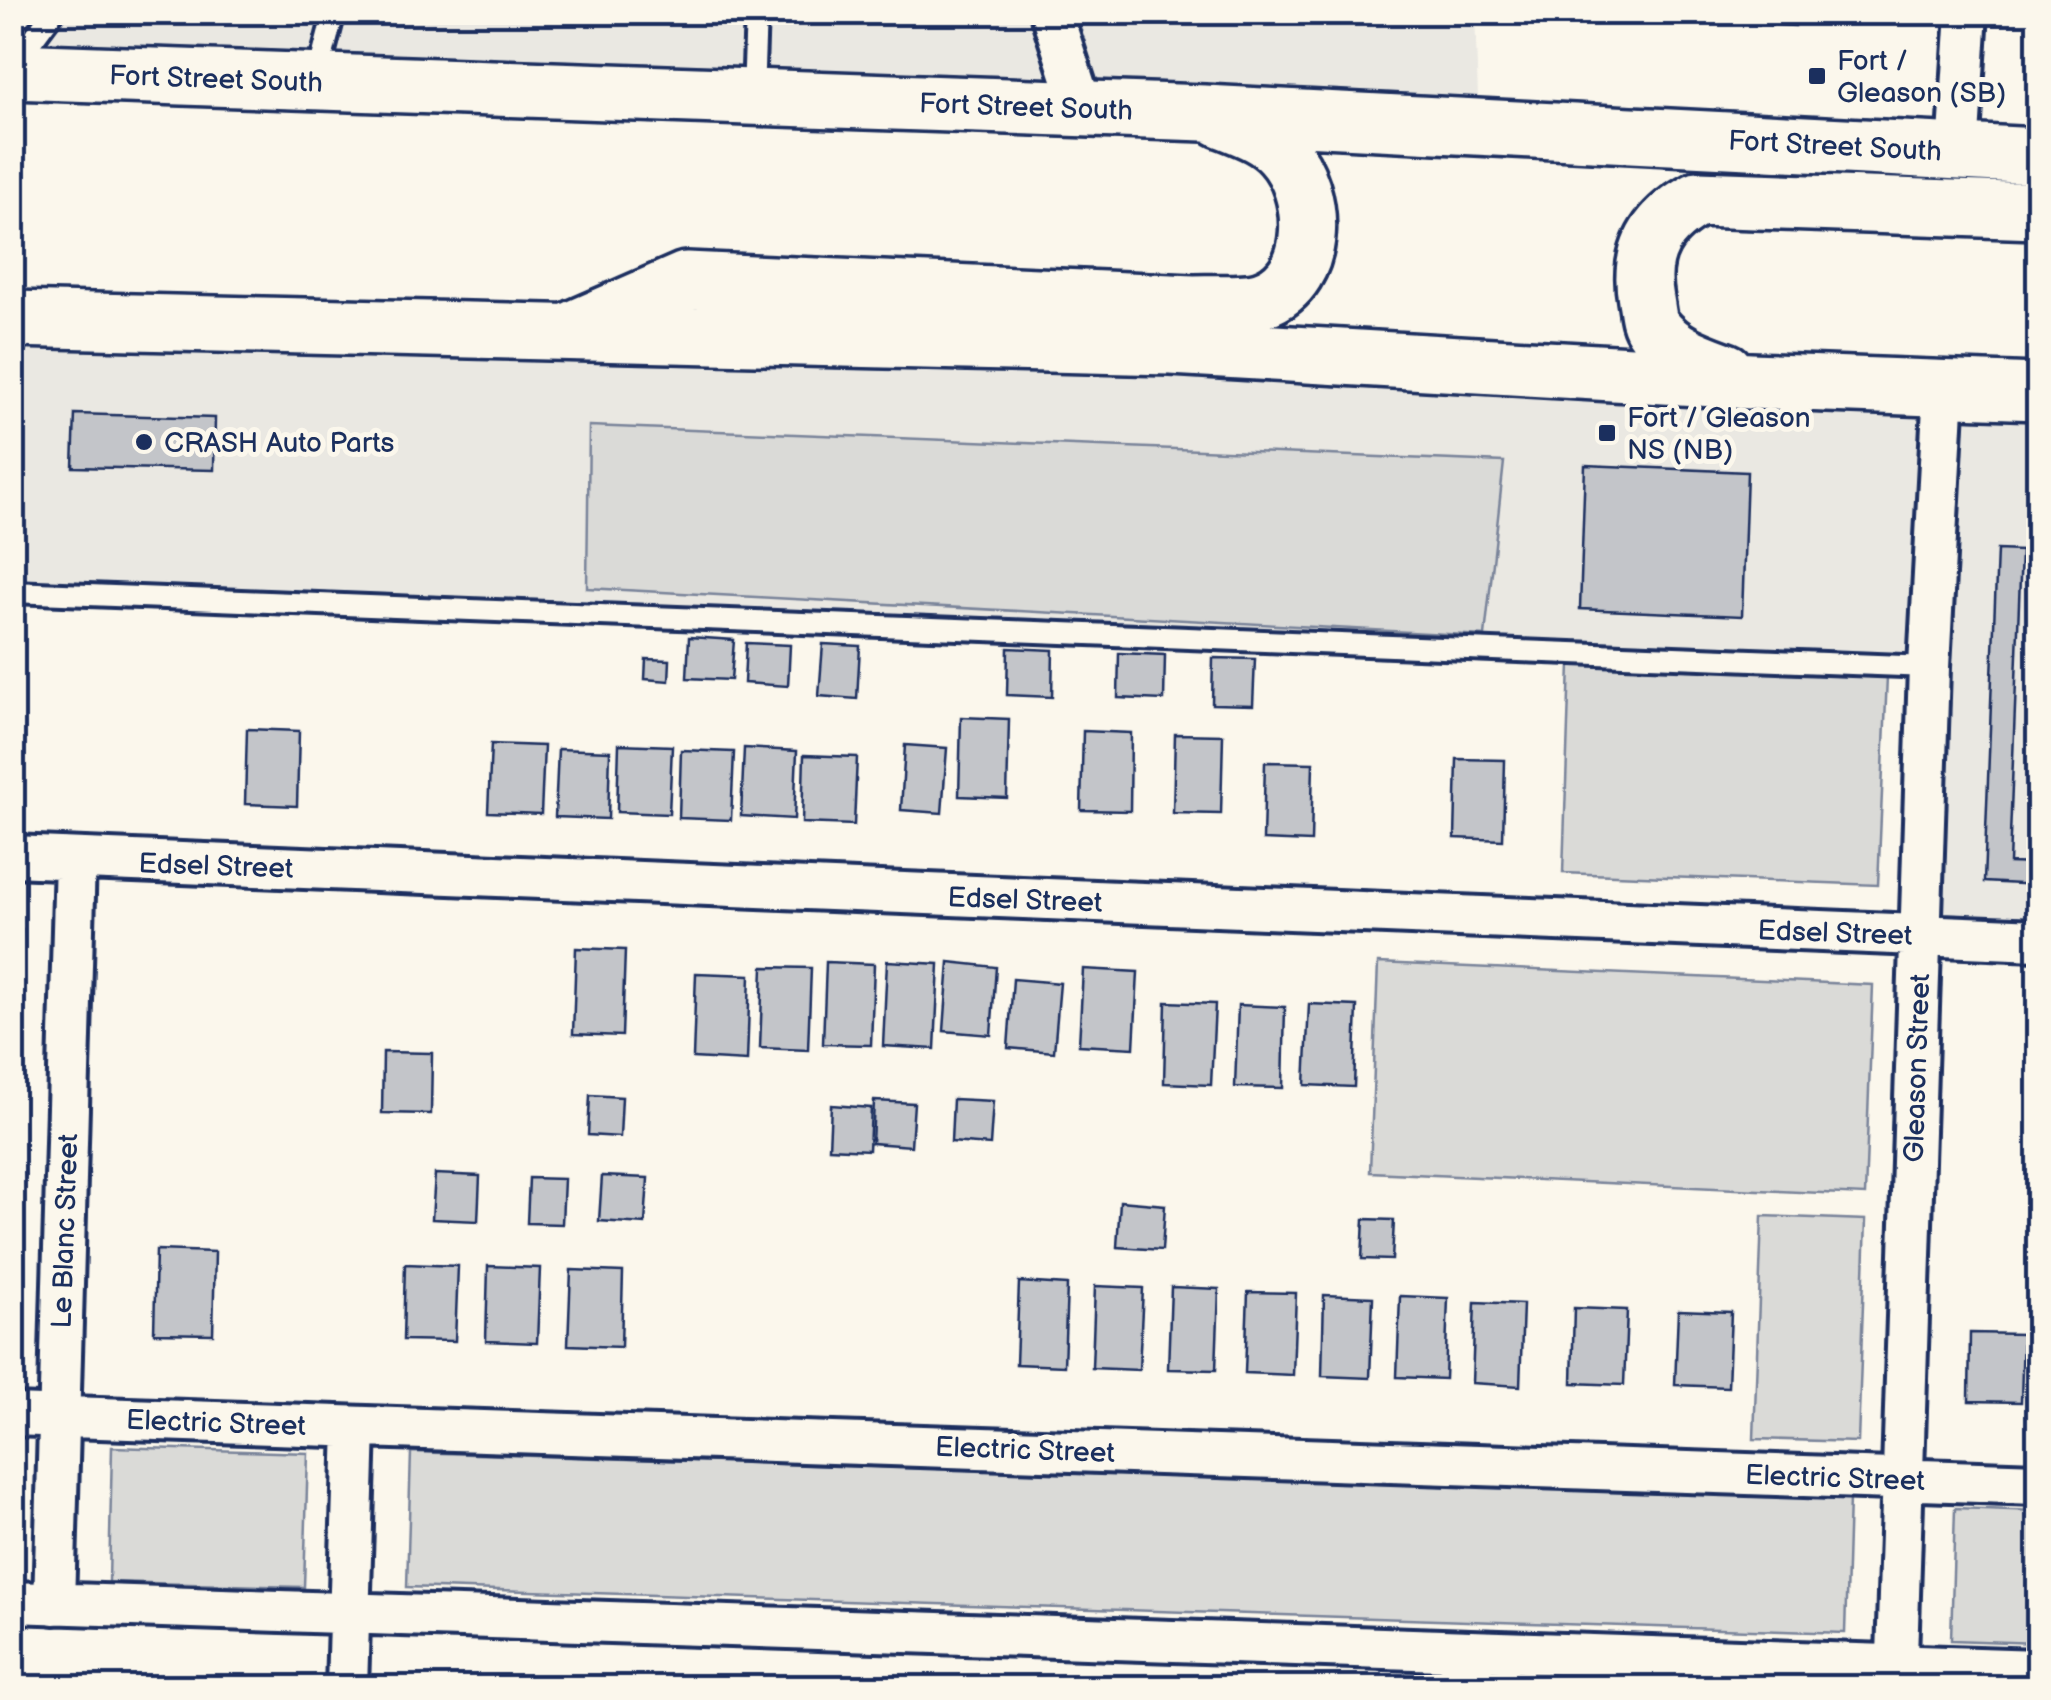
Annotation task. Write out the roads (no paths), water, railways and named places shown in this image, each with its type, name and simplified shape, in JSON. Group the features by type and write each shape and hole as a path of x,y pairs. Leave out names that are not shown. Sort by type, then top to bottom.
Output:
{"main road":[{"name":"Fort Street South","path":"12,68 1205,112 2038,156"},
{"path":"560,335 686,280 1193,303 1262,300 1286,284 1302,259 1309,216 1305,194 1294,167 1263,136 1205,112"},
{"path":"1750,380 1682,354 1651,326 1644,260 1657,232 1674,212 1698,199 2038,211"},
{"path":"12,319 1171,347 2038,392"}],"street":[{"path":"1051,12 1082,108"},
{"path":"1958,152 1967,12"},
{"name":"Gleason Street","path":"1896,1676 1930,667 1944,388"},
{"name":"Edsel Street","path":"12,856 2038,940"},
{"name":"Le Blanc Street","path":"54,1604 75,859"},
{"name":"Electric Street","path":"12,1415 2038,1484"},
{"path":"347,1688 356,1426"},
{"path":"12,1602 1896,1676 2038,1670"}],"lane":[{"path":"12,68 52,12"},
{"path":"316,82 334,12"},
{"path":"753,96 756,12"},
{"path":"12,592 1930,667"},
{"path":"2038,823 2038,834"}],"place":[{"name":"Fort / Gleason (SB)","path":"1817,76"},
{"name":"Fort / Gleason NS (NB)","path":"1607,433"},
{"name":"CRASH Auto Parts","path":"144,442"}]}
